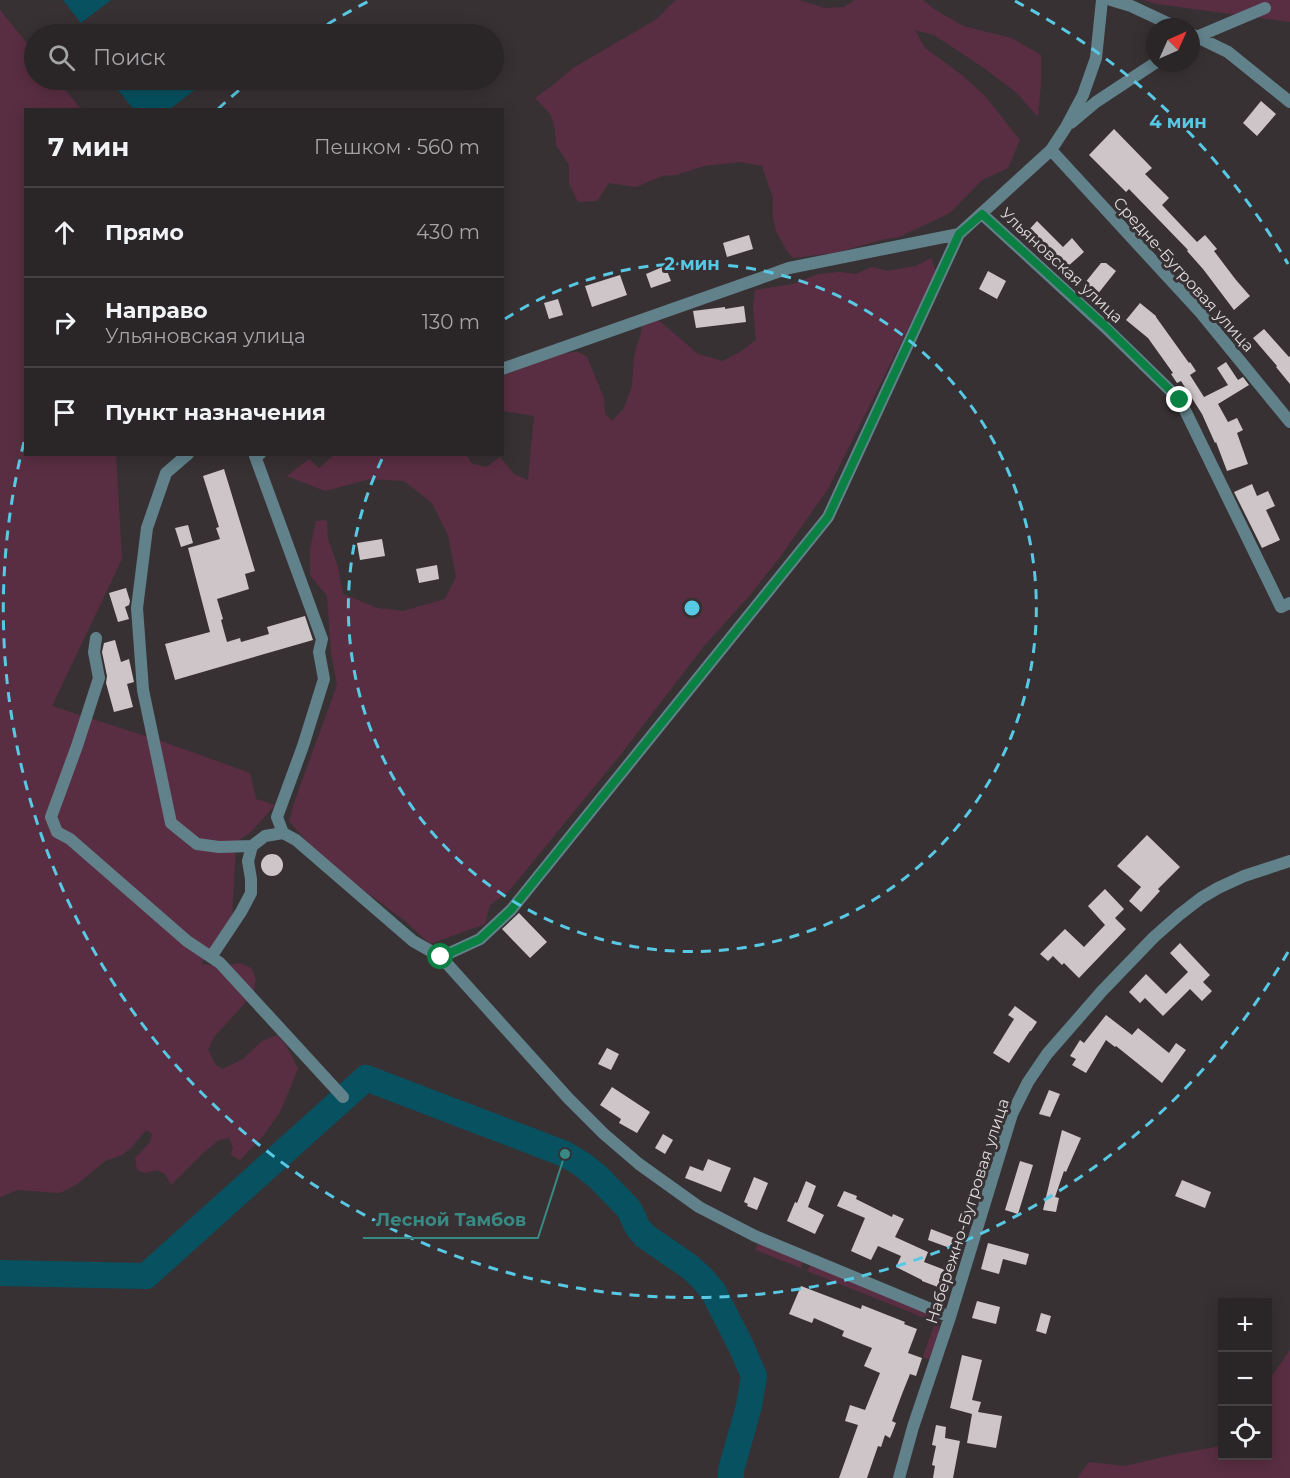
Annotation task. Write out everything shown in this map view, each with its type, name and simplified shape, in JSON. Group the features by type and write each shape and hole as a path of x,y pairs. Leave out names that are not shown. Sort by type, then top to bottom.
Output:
{"street":[{"path":"441,957 480,939 511,910 828,517 959,234 1051,150 1083,95 1096,58 1102,0"},
{"path":"1111,0 1157,18"},
{"path":"1200,34 1264,8"},
{"path":"1200,40 1228,52 1290,102"},
{"path":"1066,127 1096,102 1146,69"},
{"name":"Средне-Бугровая улица","path":"1051,150 1200,312 1290,422"},
{"name":"Ульяновская улица","path":"982,214 1106,327 1180,400 1281,607 1290,603"},
{"path":"504,368 789,268 959,234"},
{"path":"186,456 166,473 147,528 137,608 143,690 171,823 197,844 219,847 252,846 265,836 283,832"},
{"path":"256,456 322,639 319,652 324,679 277,818 283,832 296,840 413,941 441,957 568,1098 604,1134 639,1164 699,1207 755,1236 950,1317"},
{"path":"96,638 94,652 99,678 51,817 57,832 70,839 187,941 220,963 343,1097"},
{"path":"211,957 251,893 248,861 252,846"},
{"name":"Набережно-Бугровая улица","path":"899,1478 1012,1114 1028,1082 1047,1054 1102,991 1154,937 1179,915 1218,888 1244,876 1290,861"}],"shaded area":[{"path":"675,0 799,0 825,8 844,7 855,0 923,0 963,26 1011,38 1041,55 1038,117 1017,93 984,68 934,35 915,30 925,48 962,75 985,96 1020,140 1008,168 982,180 950,213 899,237 835,253 793,258 776,231 773,218 773,198 762,166 740,162 704,166 676,175 662,176 636,187 609,183 597,201 578,202 569,183 569,165 556,145 551,115 535,98 573,68 657,19"},
{"path":"1143,0 1290,0 1290,22 1157,4"},
{"path":"0,10 24,40 24,90 65,90 80,108 24,108 24,456 116,456 122,559 52,706 250,773 256,799 275,805 251,832 236,842 232,919 201,964 221,966 240,963 251,968 256,979 253,994 214,1037 208,1050 216,1065 223,1069 243,1059 262,1041 277,1035 286,1045 298,1069 280,1112 263,1136 240,1160 231,1155 233,1147 229,1138 219,1140 171,1185 165,1174 157,1170 145,1173 137,1170 135,1158 150,1142 152,1134 146,1130 122,1155 105,1161 76,1185 60,1193 18,1190 0,1197"},
{"path":"931,258 936,272 828,489 780,557 750,595 704,646 621,754 509,891 490,905 485,924 430,944 405,921 342,874 309,844 289,821 337,685 331,653 327,596 310,575 310,549 316,521 327,520 328,539 338,567 343,594 378,608 403,611 445,599 456,577 448,535 432,503 404,481 370,479 325,491 287,476 309,459 319,468 333,456 467,456 471,463 486,467 500,457 514,474 528,480 534,416 504,411 504,376 510,371 561,354 578,352 587,357 604,398 605,414 612,421 624,408 632,386 634,356 642,326 656,318 698,354 723,361 756,340 753,307 755,290 793,284 818,274 840,272 856,274 872,267 887,271 916,266"},
{"path":"759,1241 804,1260 801,1268 755,1250"},
{"path":"811,1263 937,1317 939,1332 929,1359 923,1357 935,1322 807,1271"},
{"path":"1290,1350 1290,1478 1077,1478 1089,1462 1125,1466 1218,1447 1218,1460 1272,1460 1272,1376"}],"water":[{"path":"63,0 111,0 81,23"},
{"path":"118,90 194,90 171,108 132,108"}],"building":[{"path":"1261,101 1276,114 1257,136 1243,123"},
{"path":"1114,129 1152,168 1145,174 1169,198 1162,205 1197,242 1205,235 1217,249 1214,251 1250,296 1234,310 1188,250 1129,189 1126,192 1089,155"},
{"path":"1037,221 1063,247 1072,238 1084,252 1066,268 1046,246 1044,249 1027,232"},
{"path":"749,235 753,249 727,257 723,243"},
{"path":"1101,263 1106,263 1116,271 1097,295 1084,284"},
{"path":"665,266 671,281 651,288 646,274"},
{"path":"988,271 1006,281 997,299 979,289"},
{"path":"620,275 627,295 592,307 585,286"},
{"path":"558,299 563,315 549,319 544,303"},
{"path":"1140,303 1156,316 1190,362 1196,371 1190,375 1204,397 1228,385 1217,368 1226,362 1238,380 1243,377 1249,385 1218,404 1228,422 1237,418 1243,430 1237,433 1248,464 1227,471 1202,414 1181,381 1177,383 1171,374 1173,373 1148,338 1126,320"},
{"path":"744,306 746,322 696,328 693,311"},
{"path":"1264,329 1290,356 1290,384 1253,338"},
{"path":"224,469 255,571 245,574 249,589 217,599 227,642 240,638 241,642 269,634 267,627 305,616 313,640 175,680 165,644 210,632 188,548 220,539 216,528 219,527 203,476"},
{"path":"1252,484 1257,496 1268,491 1275,506 1266,510 1280,540 1262,548 1234,492"},
{"path":"188,525 193,543 181,547 175,528"},
{"path":"382,539 385,556 360,560 357,543"},
{"path":"437,565 439,579 419,583 416,569"},
{"path":"126,588 130,601 125,607 129,619 118,622 109,593"},
{"path":"115,640 121,662 129,659 134,682 127,684 133,707 114,712 106,683 107,676 102,652 104,643"},
{"path":"1147,835 1180,867 1158,889 1160,891 1141,912 1129,901 1141,887 1117,866"},
{"path":"272,854 280,857 283,865 280,873 272,876 264,873 261,865 264,857"},
{"path":"1105,889 1124,909 1115,918 1126,929 1079,978 1053,956 1048,961 1040,954 1065,929 1084,947 1105,925 1088,906"},
{"path":"519,913 547,942 530,958 502,929"},
{"path":"1180,943 1210,975 1203,982 1212,991 1202,1001 1190,989 1163,1016 1145,998 1140,1003 1129,992 1146,974 1166,994 1188,972 1170,953"},
{"path":"1015,1006 1037,1022 1009,1063 993,1053 1014,1019 1008,1015"},
{"path":"1106,1015 1132,1035 1138,1028 1169,1053 1176,1043 1186,1050 1162,1083 1106,1040 1086,1073 1072,1065 1076,1059 1070,1056 1080,1040 1084,1043"},
{"path":"607,1048 619,1054 611,1070 598,1064"},
{"path":"612,1087 650,1112 637,1133 619,1123 621,1119 600,1105"},
{"path":"1049,1090 1060,1094 1050,1117 1039,1114"},
{"path":"1062,1130 1081,1138 1066,1172 1064,1171 1055,1197 1059,1198 1056,1212 1043,1210"},
{"path":"663,1134 673,1140 665,1154 655,1148"},
{"path":"708,1159 731,1168 721,1192 685,1178 690,1166 703,1171"},
{"path":"1020,1161 1033,1165 1018,1214 1005,1210"},
{"path":"754,1177 768,1183 757,1210 747,1206 748,1204 744,1202"},
{"path":"1182,1180 1211,1192 1205,1208 1175,1196"},
{"path":"806,1181 816,1186 808,1207 824,1215 815,1234 787,1221"},
{"path":"844,1191 892,1217 893,1214 904,1219 895,1237 928,1252 924,1262 953,1273 946,1290 922,1281 896,1267 901,1256 878,1246 871,1260 851,1251 865,1218 837,1206"},
{"path":"931,1229 962,1241 958,1251 928,1240"},
{"path":"988,1243 1029,1254 1026,1265 1003,1259 999,1274 981,1269"},
{"path":"801,1286 861,1309 862,1305 917,1329 908,1353 922,1358 916,1376 910,1374 892,1421 896,1423 890,1438 885,1435 881,1447 878,1446 867,1478 839,1478 858,1425 845,1421 850,1405 865,1410 880,1373 864,1366 872,1348 842,1336 844,1331 814,1318 812,1323 789,1314"},
{"path":"977,1301 1000,1307 996,1324 972,1318"},
{"path":"1041,1313 1051,1316 1046,1334 1036,1331"},
{"path":"962,1355 982,1360 972,1400 981,1402 978,1412 1002,1416 996,1448 967,1443 972,1414 950,1408"},
{"path":"936,1425 946,1427 945,1438 960,1441 953,1478 933,1478 935,1466 932,1465 936,1446 932,1445"}],"waterway":[{"path":"0,1273 146,1276 366,1078 565,1154 598,1177 629,1209 638,1228 645,1236 702,1278 713,1291 754,1376 731,1478"}],"place":[{"name":"Лесной Тамбов","path":"565,1154"}],"route":[{"path":"441,957 480,939 511,910 828,517 959,234 982,214 1106,327 1180,400"}]}
